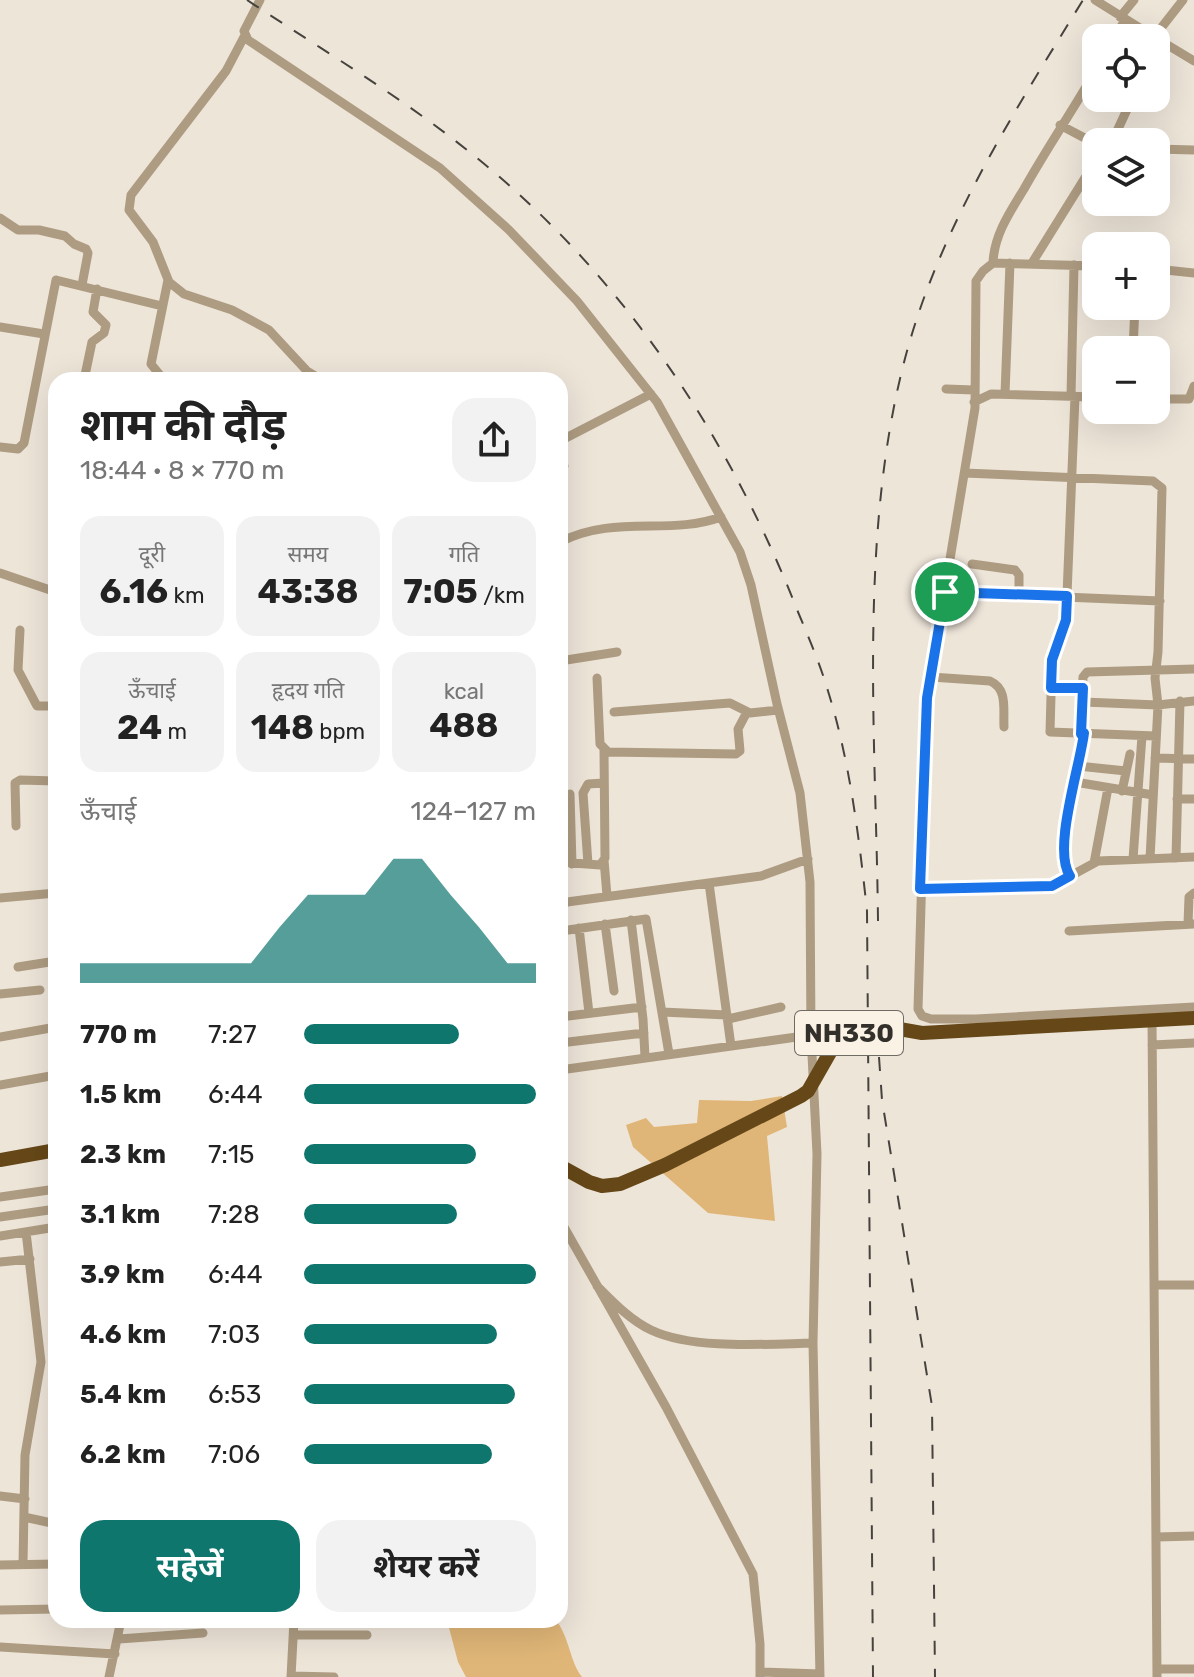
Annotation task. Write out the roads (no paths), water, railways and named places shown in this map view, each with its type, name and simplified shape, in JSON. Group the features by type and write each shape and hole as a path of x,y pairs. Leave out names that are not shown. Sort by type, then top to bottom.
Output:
{"highway":[{"name":"NH330","path":"568,1170 602,1186 620,1184 665,1165 801,1096 808,1091 836,1042 871,1024 922,1033 1194,1018"},
{"path":"0,1160 48,1151"}],"street":[{"path":"260,0 226,71 131,195 129,210 153,242 168,280 184,294 232,310 269,330 309,372"},
{"path":"1095,0 1133,24"},
{"path":"1120,24 1134,0"},
{"path":"1165,24 1183,0"},
{"path":"245,35 248,40 440,168 509,230 577,301 651,394 740,552 751,585 800,793 810,882 811,1035 817,1154 813,1343 820,1675 760,1674 753,1574 666,1407 568,1234"},
{"path":"1170,46 1193,57"},
{"path":"993,263 1001,229 1082,91"},
{"path":"1060,125 1082,137"},
{"path":"1170,149 1194,150"},
{"path":"1032,263 1082,183"},
{"path":"0,218 18,230 39,230 65,236 86,249 88,253 82,285"},
{"path":"1082,265 993,263 976,281 974,402 927,698 918,1009 922,1016 976,1019 1194,1007"},
{"path":"1005,394 1010,263"},
{"path":"1074,265 1073,478 1066,620 1052,660 1050,732 1156,736"},
{"path":"1170,270 1194,273"},
{"path":"0,447 18,449 24,443 55,281 60,279 162,306"},
{"path":"158,372 151,364 168,280"},
{"path":"86,372 92,342 103,335 106,325 93,312 97,289"},
{"path":"0,327 44,334"},
{"path":"1170,399 1189,399 1194,386"},
{"path":"946,389 974,390"},
{"path":"568,437 651,394"},
{"path":"974,402 991,394 1082,396"},
{"path":"965,473 1159,483 1163,497 1156,670 1158,705 1150,859"},
{"path":"568,538 578,532 605,527 693,524 721,517"},
{"path":"972,564 1015,570 1019,575 1019,594"},
{"path":"0,573 48,589"},
{"path":"945,592 1160,601"},
{"path":"20,630 18,670 37,706 48,706"},
{"path":"568,660 617,652"},
{"path":"1070,876 1064,867 1064,839 1083,734 1083,677 1087,672 1194,669"},
{"path":"931,677 990,681 999,685 1003,694 1004,727"},
{"path":"597,678 600,744 604,750 607,896"},
{"path":"1051,688 1083,688"},
{"path":"1176,858 1180,701"},
{"path":"1083,702 1158,705 1194,701"},
{"path":"614,712 730,703 747,712 778,710"},
{"path":"604,750 736,754 740,751 738,729 747,712"},
{"path":"1133,859 1142,736"},
{"path":"1122,791 1130,754"},
{"path":"1155,758 1194,759"},
{"path":"1078,766 1126,771"},
{"path":"16,826 15,783 20,780 48,781"},
{"path":"1075,782 1153,795"},
{"path":"588,864 583,793 588,784 604,783"},
{"path":"1094,863 1108,788"},
{"path":"570,794 572,864"},
{"path":"1177,799 1194,799"},
{"path":"920,889 1052,886 1094,863 1194,857"},
{"path":"568,902 768,874 808,859"},
{"path":"568,863 600,865 604,860"},
{"path":"709,883 731,1046"},
{"path":"1069,931 1191,924 1189,897 1194,893"},
{"path":"0,898 48,894"},
{"path":"568,930 644,918 648,921 669,1054"},
{"path":"631,920 645,1057"},
{"path":"605,924 614,991"},
{"path":"579,928 589,1013"},
{"path":"18,967 48,962"},
{"path":"0,994 40,990"},
{"path":"568,1016 642,1007"},
{"path":"662,1012 727,1017 781,1007"},
{"path":"1152,1009 1157,1673 1194,1669"},
{"path":"0,1037 48,1028"},
{"path":"568,1042 644,1033"},
{"path":"568,1069 811,1035"},
{"path":"1152,1045 1194,1043"},
{"path":"0,1085 48,1080"},
{"path":"0,1197 48,1190"},
{"path":"0,1217 48,1210"},
{"path":"0,1229 0,1236 48,1228"},
{"path":"23,1564 25,1455 41,1362 26,1232"},
{"path":"0,1262 30,1259"},
{"path":"1154,1285 1194,1285"},
{"path":"597,1286 620,1309 652,1330 689,1339 743,1345 813,1343"},
{"path":"0,1496 25,1499"},
{"path":"24,1517 48,1522"},
{"path":"1157,1537 1194,1536"},
{"path":"0,1565 48,1564"},
{"path":"0,1610 48,1609"},
{"path":"109,1677 120,1628"},
{"path":"294,1628 291,1676 334,1677"},
{"path":"119,1639 203,1633"},
{"path":"294,1635 367,1635"},
{"path":"0,1647 115,1654"}],"railway":[{"path":"247,0 387,91 467,150 522,197 573,248 620,302 703,419 738,481 770,546 818,661 836,718 848,772 867,911 873,1677"},
{"path":"878,921 874,615 877,538 885,461 898,387 918,315 951,232 992,153 1083,0"},
{"path":"879,1057 882,1100 932,1406 935,1677"}]}
